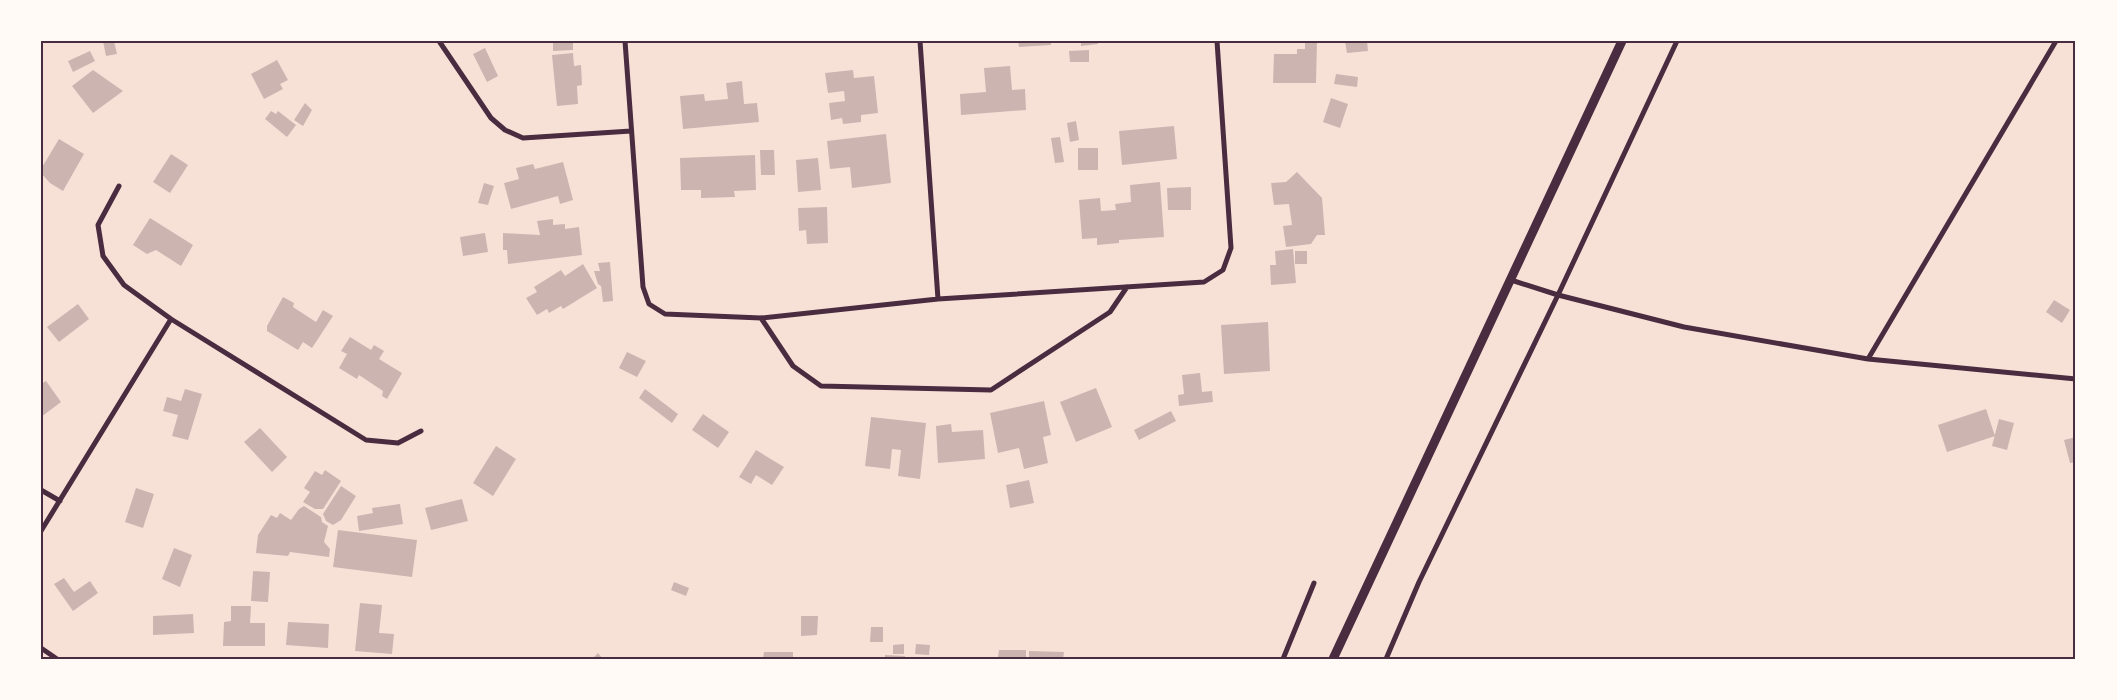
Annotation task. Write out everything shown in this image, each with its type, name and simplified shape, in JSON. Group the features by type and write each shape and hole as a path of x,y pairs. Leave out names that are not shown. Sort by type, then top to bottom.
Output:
{"street":[{"path":"439,41 491,118 506,130 523,138 631,131"},
{"path":"625,41 643,286 649,304 665,314 762,318 938,299 1204,282 1223,270 1231,248 1217,41"},
{"path":"920,41 938,299"},
{"path":"1333,659 1622,41"},
{"path":"1386,659 1419,582 1558,295 1677,41"},
{"path":"1868,359 2056,41"},
{"path":"119,186 98,225 102,256 124,285 171,318 366,440 398,443 421,431"},
{"path":"1511,280 1558,295 1684,327 1868,359 2076,379"},
{"path":"762,318 793,366 821,386 991,390 1110,312 1127,287"},
{"path":"41,531 171,318"},
{"path":"41,490 60,501"},
{"path":"1283,659 1314,583"},
{"path":"41,648 58,659"}],"building":[{"path":"103,41 114,41 117,54 106,56"},
{"path":"553,41 573,41 573,50 553,51"},
{"path":"1018,41 1051,41 1051,45 1019,47"},
{"path":"1081,41 1097,41 1098,44 1081,46"},
{"path":"1305,41 1317,41 1316,83 1273,83 1274,54 1297,54 1297,49 1305,49"},
{"path":"1345,41 1367,41 1368,51 1347,53"},
{"path":"485,48 498,76 487,82 473,54"},
{"path":"1089,50 1089,62 1070,62 1069,51"},
{"path":"90,51 95,61 73,72 68,61"},
{"path":"573,53 574,66 581,65 582,85 577,86 578,104 557,106 552,55"},
{"path":"277,60 288,80 280,84 283,89 264,99 251,74"},
{"path":"1010,66 1012,90 1025,89 1026,110 961,115 960,94 986,92 984,68"},
{"path":"93,70 123,91 93,113 72,86"},
{"path":"853,70 854,78 874,76 878,113 861,115 861,122 843,124 842,118 831,120 829,103 845,101 844,91 828,93 825,73"},
{"path":"1336,74 1358,77 1357,87 1334,84"},
{"path":"742,81 744,104 757,103 759,122 683,129 680,96 704,94 705,101 728,99 726,83"},
{"path":"1331,98 1348,104 1340,128 1323,122"},
{"path":"305,103 312,110 303,126 294,120"},
{"path":"271,111 276,114 278,111 296,125 287,137 265,119"},
{"path":"1076,121 1079,140 1070,142 1067,123"},
{"path":"1174,126 1177,159 1122,165 1119,131"},
{"path":"886,134 891,183 852,188 850,167 830,169 827,141"},
{"path":"1060,137 1064,162 1055,163 1051,138"},
{"path":"59,139 84,154 63,191 50,183 41,173 41,169"},
{"path":"1078,148 1098,148 1098,170 1078,170"},
{"path":"760,150 774,150 775,175 761,175"},
{"path":"171,154 188,165 170,193 153,182"},
{"path":"755,155 756,190 734,191 735,197 701,198 701,190 681,190 680,158"},
{"path":"818,158 821,190 798,192 796,160"},
{"path":"563,162 573,200 560,204 558,196 511,209 504,183 519,179 516,168 533,164 535,169"},
{"path":"1297,172 1322,198 1325,235 1317,235 1311,244 1286,247 1283,226 1292,225 1289,204 1274,205 1271,183 1286,182"},
{"path":"1160,182 1164,237 1119,240 1119,243 1097,245 1097,238 1082,239 1079,200 1100,198 1101,211 1116,210 1115,204 1131,202 1130,185"},
{"path":"484,183 494,186 488,205 478,203"},
{"path":"1191,187 1191,210 1168,210 1167,188"},
{"path":"827,207 828,243 807,244 806,230 799,231 798,208"},
{"path":"150,218 193,245 181,266 156,250 147,254 133,245"},
{"path":"553,219 553,225 565,224 565,229 579,227 582,255 508,264 507,250 503,250 503,233 540,235 537,221"},
{"path":"485,233 488,252 463,256 460,237"},
{"path":"1293,249 1296,283 1271,285 1270,265 1276,265 1275,251"},
{"path":"1295,251 1307,251 1307,264 1295,264"},
{"path":"610,262 613,301 603,302 601,286 598,284 594,271 600,271 598,263"},
{"path":"583,264 597,288 563,309 561,306 549,313 547,309 537,315 526,298 537,292 534,287 561,270 565,276"},
{"path":"283,297 294,303 293,307 316,322 323,310 333,316 312,348 303,342 298,350 267,331 267,326"},
{"path":"2054,300 2070,310 2062,323 2046,312"},
{"path":"78,304 89,319 59,342 47,327"},
{"path":"1268,322 1270,371 1224,374 1221,325"},
{"path":"350,337 371,350 374,345 384,351 379,359 402,373 387,399 382,396 383,391 359,375 357,379 339,368 347,354 341,351"},
{"path":"627,352 646,361 637,377 619,368"},
{"path":"1200,373 1202,392 1212,391 1213,402 1179,406 1178,395 1184,394 1182,375"},
{"path":"46,381 61,402 41,417 41,384"},
{"path":"1096,388 1112,427 1076,442 1060,402"},
{"path":"185,389 202,394 188,440 172,436 178,415 163,411 167,397 181,401"},
{"path":"645,389 678,414 672,423 639,398"},
{"path":"1044,401 1051,435 1043,437 1048,463 1024,469 1019,448 998,453 990,413"},
{"path":"1986,409 1995,436 1947,452 1938,425"},
{"path":"1171,411 1176,421 1139,440 1134,430"},
{"path":"703,414 729,432 718,448 692,430"},
{"path":"871,417 926,423 920,479 898,476 901,450 892,449 890,469 865,466"},
{"path":"1999,419 2014,423 2007,450 1992,446"},
{"path":"951,424 952,432 983,430 985,459 938,463 936,426"},
{"path":"260,428 287,457 272,472 244,442"},
{"path":"2076,437 2076,462 2070,463 2064,440"},
{"path":"496,446 516,459 493,496 473,483"},
{"path":"756,450 784,467 772,485 756,475 751,484 739,477"},
{"path":"325,470 341,481 323,509 315,509 303,502 310,492 304,488 315,471 322,475"},
{"path":"1029,480 1034,503 1010,508 1006,485"},
{"path":"341,486 356,496 341,520 333,525 326,521 323,514"},
{"path":"136,488 154,494 143,528 125,522"},
{"path":"462,499 468,521 431,530 425,508"},
{"path":"400,504 403,524 359,531 357,516 373,513 372,508"},
{"path":"304,506 321,517 322,522 328,526 324,542 330,549 329,557 290,552 288,556 256,553 258,535 271,515 277,518 280,513 291,520 299,509"},
{"path":"338,530 417,540 412,577 333,567"},
{"path":"174,548 192,555 180,587 162,579"},
{"path":"253,571 270,572 268,602 251,601"},
{"path":"64,578 74,592 90,581 98,593 73,611 54,584"},
{"path":"674,582 689,588 686,596 671,590"},
{"path":"360,603 382,605 379,633 394,634 392,654 355,651"},
{"path":"231,606 251,606 250,623 265,623 265,646 223,646 224,622 231,621"},
{"path":"193,614 194,633 153,635 153,616"},
{"path":"801,616 818,616 817,635 801,636"},
{"path":"288,622 329,624 328,648 286,645"},
{"path":"871,627 883,627 883,642 870,642"},
{"path":"904,644 904,654 893,654 893,645"},
{"path":"916,644 930,645 929,655 915,654"},
{"path":"999,650 1026,650 1026,658 998,657"},
{"path":"1029,651 1064,652 1063,659 1029,659"},
{"path":"764,652 793,652 793,659 763,659"},
{"path":"598,653 603,659 592,659"},
{"path":"885,655 905,656 905,659 885,659"}]}
